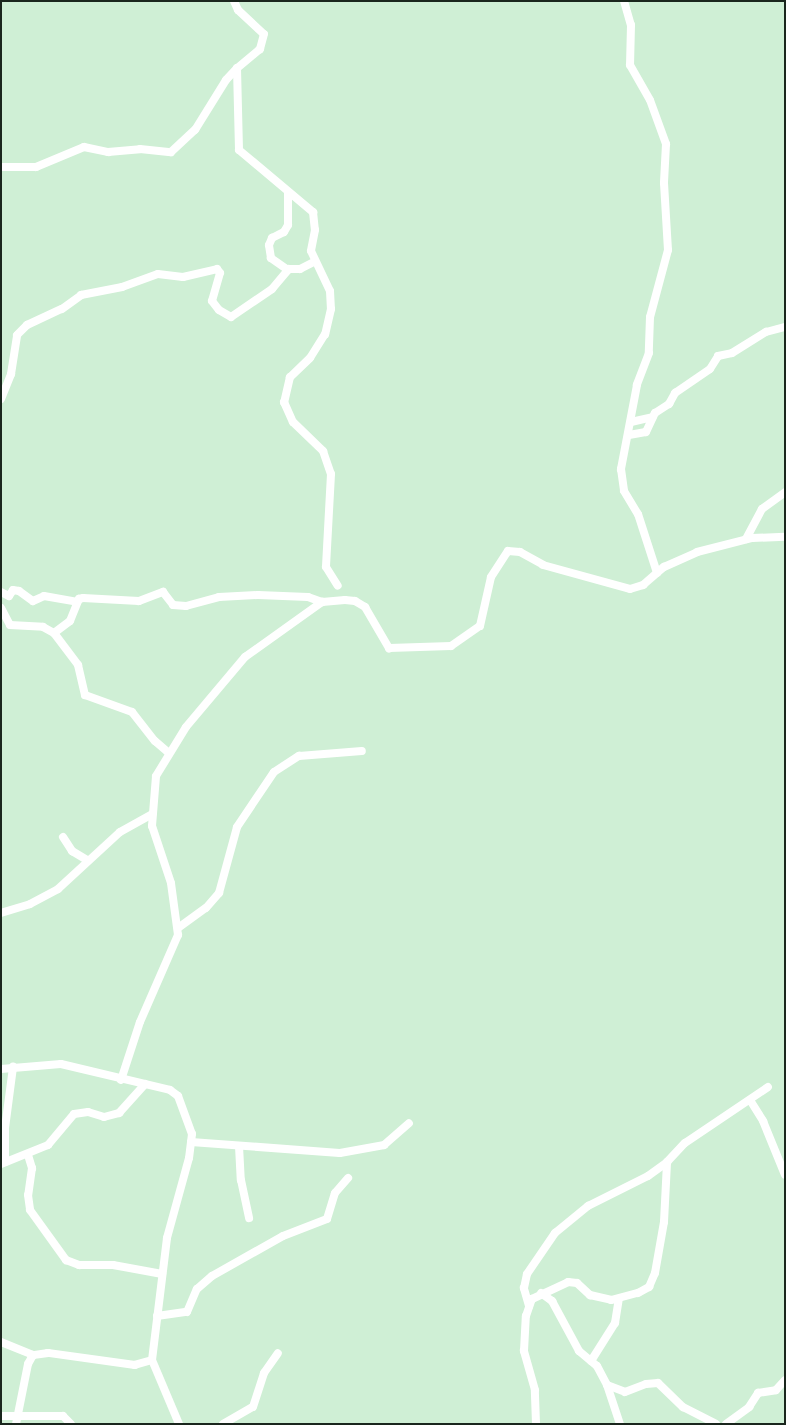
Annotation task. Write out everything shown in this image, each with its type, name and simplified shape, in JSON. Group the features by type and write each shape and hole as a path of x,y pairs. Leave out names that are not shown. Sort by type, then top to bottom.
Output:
{"street":[{"path":"1,167 36,167 84,147 108,152 140,149 171,152 195,130 226,80 260,48 264,34 260,27 238,10 234,1"},
{"path":"624,1 632,25 630,64 650,100 666,144 664,184 668,250 650,317 649,353 637,384 622,478 628,499 638,514 657,573"},
{"path":"238,68 239,150 313,212 315,230 311,251 314,262 326,279 330,291 329,319 315,351 290,377 284,402 293,422 323,451 331,474 326,567 338,586"},
{"path":"288,192 288,225 284,232 272,238 269,245 271,258 288,270"},
{"path":"2,395 12,370 17,336 32,322 62,309 81,295 122,287 158,274 183,277 217,269 220,273 212,301 219,310 231,317 272,289 288,270 314,262"},
{"path":"631,422 652,417 669,404 675,392 710,369 718,356 728,355 760,334 785,327"},
{"path":"629,435 646,432 652,417"},
{"path":"746,539 762,509 785,492"},
{"path":"54,633 70,621 78,599 89,597 139,600 163,592 173,604 186,606 219,597 258,594 308,597 322,602 351,600 361,604 377,622 389,648 427,646 445,648 460,642 480,626 491,577 508,551 520,552 543,565 625,588 643,585 657,573 697,552 746,539 785,537"},
{"path":"1,592 9,596 13,590 19,591 33,601 44,596 77,602"},
{"path":"120,1080 136,1031 160,982 178,928 169,878 153,832 152,814 156,776 169,753 245,657 322,602"},
{"path":"1,608 10,625 44,627 54,633 78,665 86,695 132,712 155,741 169,753"},
{"path":"178,928 206,908 219,893 237,827 274,772 299,756 362,750"},
{"path":"1,913 30,904 58,889 87,860 133,822 152,814"},
{"path":"63,836 72,851 87,860"},
{"path":"1,1069 61,1064 120,1080 170,1090 178,1096 190,1124 192,1142 167,1238 152,1360 179,1424"},
{"path":"13,1067 5,1128 3,1163 48,1146 74,1114 114,1115 125,1108 145,1084"},
{"path":"536,1424 535,1390 524,1353 529,1306 524,1288 527,1274 555,1233 588,1206 648,1176 667,1162 684,1143 768,1087"},
{"path":"750,1100 763,1121 785,1175"},
{"path":"192,1142 347,1152 384,1145 409,1123"},
{"path":"239,1146 241,1180 250,1218"},
{"path":"28,1155 32,1168 28,1195 30,1210 66,1260 79,1265 113,1266 162,1274"},
{"path":"529,1306 541,1292 572,1282 596,1297 619,1299 647,1288 654,1278 666,1213 667,1162"},
{"path":"157,1316 187,1312 197,1289 212,1276 284,1236 327,1219 335,1193 348,1178"},
{"path":"541,1292 552,1302 580,1351 592,1362 606,1385 620,1424"},
{"path":"592,1362 615,1323 619,1299"},
{"path":"1,1342 34,1355 48,1353 135,1365 152,1360"},
{"path":"223,1424 253,1407 264,1373 278,1353"},
{"path":"16,1424 28,1364 34,1355"},
{"path":"726,1424 749,1407 758,1394 776,1390 785,1380"},
{"path":"606,1385 625,1392 646,1384 658,1383 682,1408 716,1424"},
{"path":"1,1416 18,1414 62,1416 70,1424"}]}
